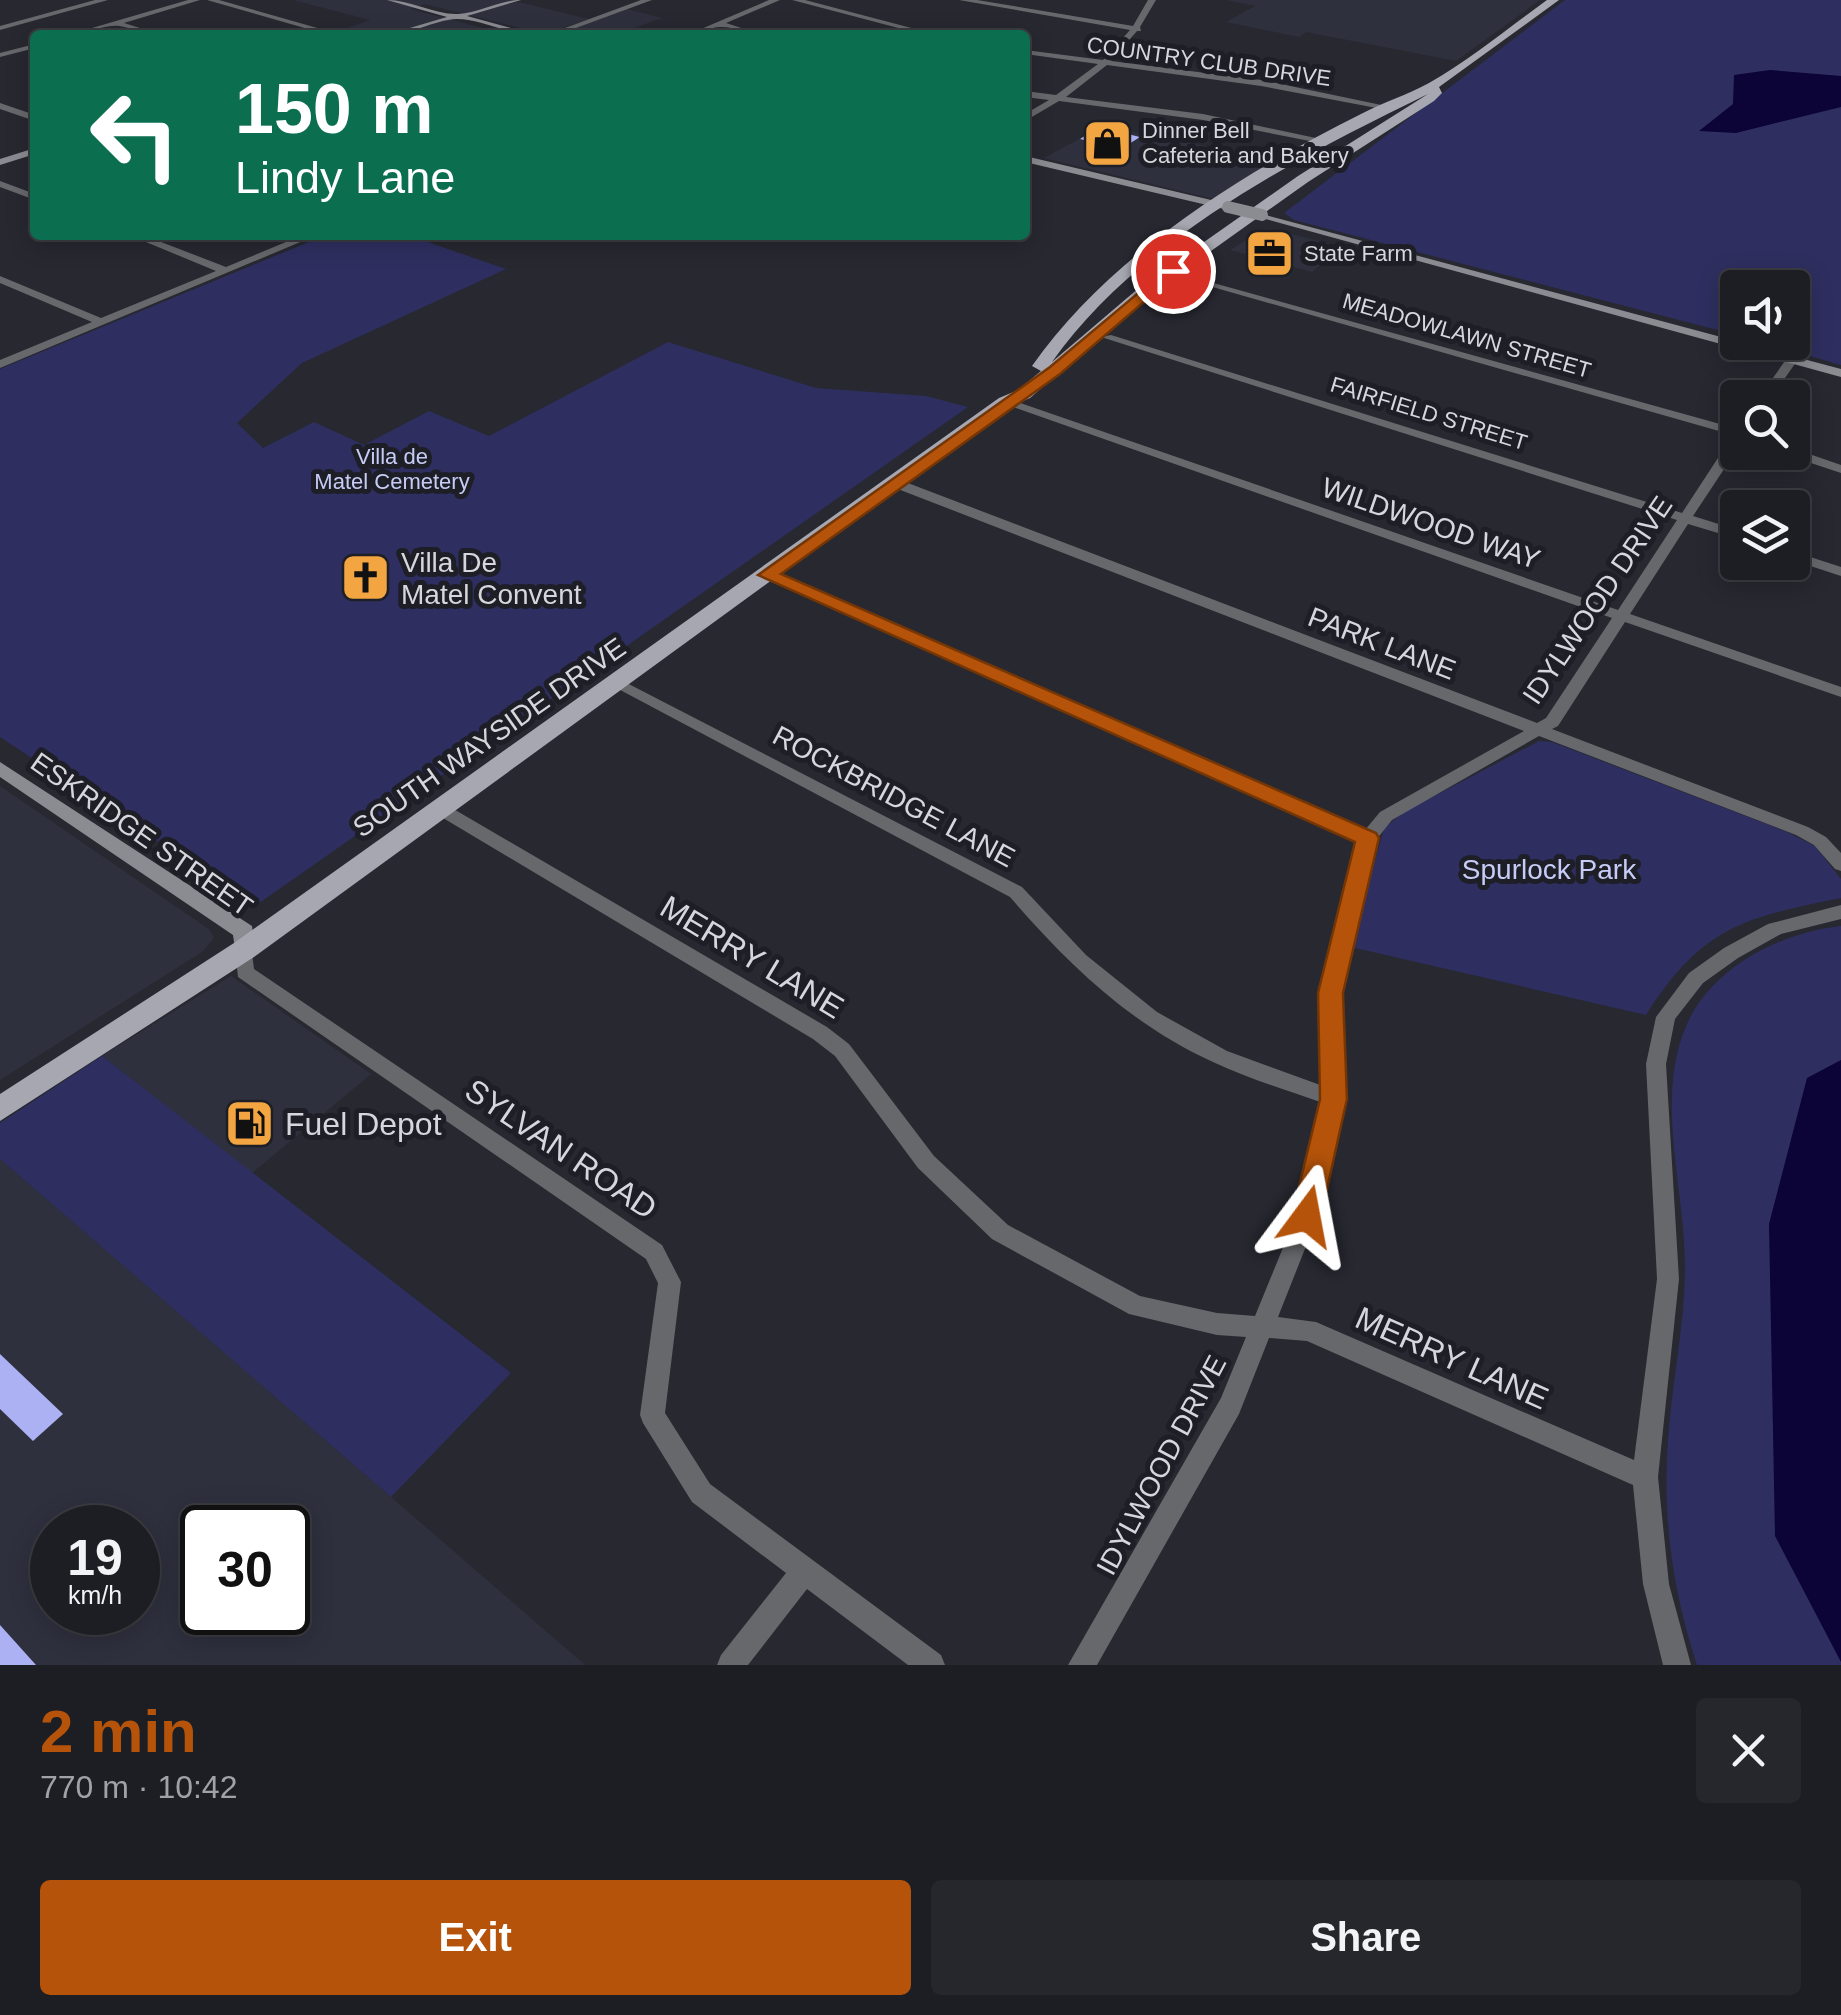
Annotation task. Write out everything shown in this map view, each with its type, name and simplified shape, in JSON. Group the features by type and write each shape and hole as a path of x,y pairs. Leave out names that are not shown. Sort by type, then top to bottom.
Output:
{"main road":[{"path":"391,0 511,30"},
{"path":"406,30 516,0"},
{"name":"SOUTH WAYSIDE DRIVE","path":"0,1108 244,950 895,483 1173,271 1554,0"},
{"path":"1047,368 1052,342 1094,303 1220,208 1386,107 1427,94"},
{"path":"1047,368 1107,337 1262,219 1408,121 1427,94"},
{"path":"0,162 30,153"},
{"path":"1030,160 1720,339"},
{"path":"1799,360 1841,373"},
{"name":"ESKRIDGE STREET","path":"0,768 244,932 244,950"}],"street":[{"path":"0,28 104,0"},
{"path":"89,30 196,0"},
{"path":"211,0 320,30"},
{"path":"564,30 648,0"},
{"path":"704,30 776,0"},
{"path":"796,0 914,30"},
{"path":"963,0 1138,29"},
{"path":"1030,115 1108,63 1138,29 1152,0"},
{"path":"116,22 142,30"},
{"path":"720,24 741,30"},
{"path":"0,55 30,47"},
{"path":"22,49 30,52"},
{"name":"COUNTRY CLUB DRIVE","path":"1030,53 1261,83 1386,107"},
{"path":"1030,95 1203,118 1325,141"},
{"path":"0,106 30,116"},
{"path":"0,184 30,195"},
{"path":"147,240 227,270"},
{"path":"0,364 300,240"},
{"name":"MEADOWLAWN STREET","path":"1185,276 1720,430"},
{"path":"0,279 100,322"},
{"path":"0,293 18,286"},
{"name":"FAIRFIELD STREET","path":"1107,337 1720,529"},
{"name":"WILDWOOD WAY","path":"1004,402 1841,692"},
{"path":"1810,458 1841,469"},
{"name":"IDYLWOOD DRIVE","path":"1082,1665 1230,1406 1307,1216 1334,1099 1330,993 1368,838 1386,816 1552,722 1720,464"},
{"name":"PARK LANE","path":"895,483 1802,831 1820,841 1841,865"},
{"path":"1810,561 1841,572"},
{"path":"767,575 1368,838"},
{"name":"ROCKBRIDGE LANE","path":"616,683 1016,892 1054,938 1114,994 1204,1050 1334,1099"},
{"name":"MERRY LANE","path":"440,808 820,1033 842,1050 926,1162 1000,1232 1136,1306 1217,1324 1308,1330 1645,1478"},
{"path":"1677,1665 1656,1584 1645,1478 1668,1279 1656,1064 1666,1017 1696,978 1731,953 1775,929 1841,912"},
{"name":"SYLVAN ROAD","path":"244,950 246,972 654,1252 670,1282 652,1415 701,1494 931,1665"},
{"path":"732,1665 804,1572"}],"shaded area":[{"path":"293,0 510,0 589,19 557,30 529,30 425,4 410,9 491,30 342,30 370,20"},
{"path":"1227,0 1540,0 1456,61 1306,32 1299,37 1226,22 1255,6"},
{"path":"626,9 662,18 629,30 568,30"},
{"path":"1770,70 1841,76 1841,107 1736,133 1699,131 1733,104 1734,75"},
{"path":"1103,126 1282,161 1214,199 1044,158"},
{"path":"1264,229 1342,247 1312,272 1230,250"},
{"path":"0,786 210,930 214,938 202,952 0,1080"},
{"name":"Fuel Depot","path":"231,976 371,1074 252,1173 102,1056"},
{"path":"1841,1060 1841,1662 1775,1536 1769,1224 1807,1078"},
{"path":"0,1159 585,1665 0,1665"}],"green space":[{"path":"1565,0 1841,0 1841,365 1810,356 1810,270 1720,270 1720,331 1294,220 1284,213"},
{"name":"Villa De Matel Convent","path":"314,240 422,240 506,269 302,363 237,423 263,448 314,422 364,445 429,411 489,436 668,342 816,388 926,396 968,407 255,906 0,737 0,369"},
{"name":"Spurlock Park","path":"1539,741 1552,742 1815,846 1841,879 1841,898 1778,912 1728,931 1687,962 1646,1015 1351,947 1384,828 1404,812"},
{"path":"1841,926 1841,1665 1697,1665 1676,1582 1667,1497 1668,1440 1685,1266 1672,1113 1677,1052 1698,1004 1731,970 1773,945"},
{"path":"102,1056 511,1373 391,1497 0,1159 0,1123"}],"building":[{"name":"Dinner Bell Cafeteria and Bakery","path":"1099,127 1140,137 1121,149 1080,139"},
{"path":"0,1354 63,1414 33,1441 0,1409"},
{"path":"0,1625 36,1665 0,1665"}],"place":[{"name":"Dinner Bell Cafeteria and Bakery","path":"1107,143"},
{"name":"State Farm","path":"1269,253"},
{"name":"Villa De Matel Convent","path":"366,578"},
{"name":"Fuel Depot","path":"250,1124"}],"route":[{"path":"1173,271 1055,371 1024,394 1004,402 767,575 1368,838 1344,923 1330,993 1334,1099 1307,1216"}],"park label":[{"name":"Villa de Matel Cemetery","path":"392,468"}]}
